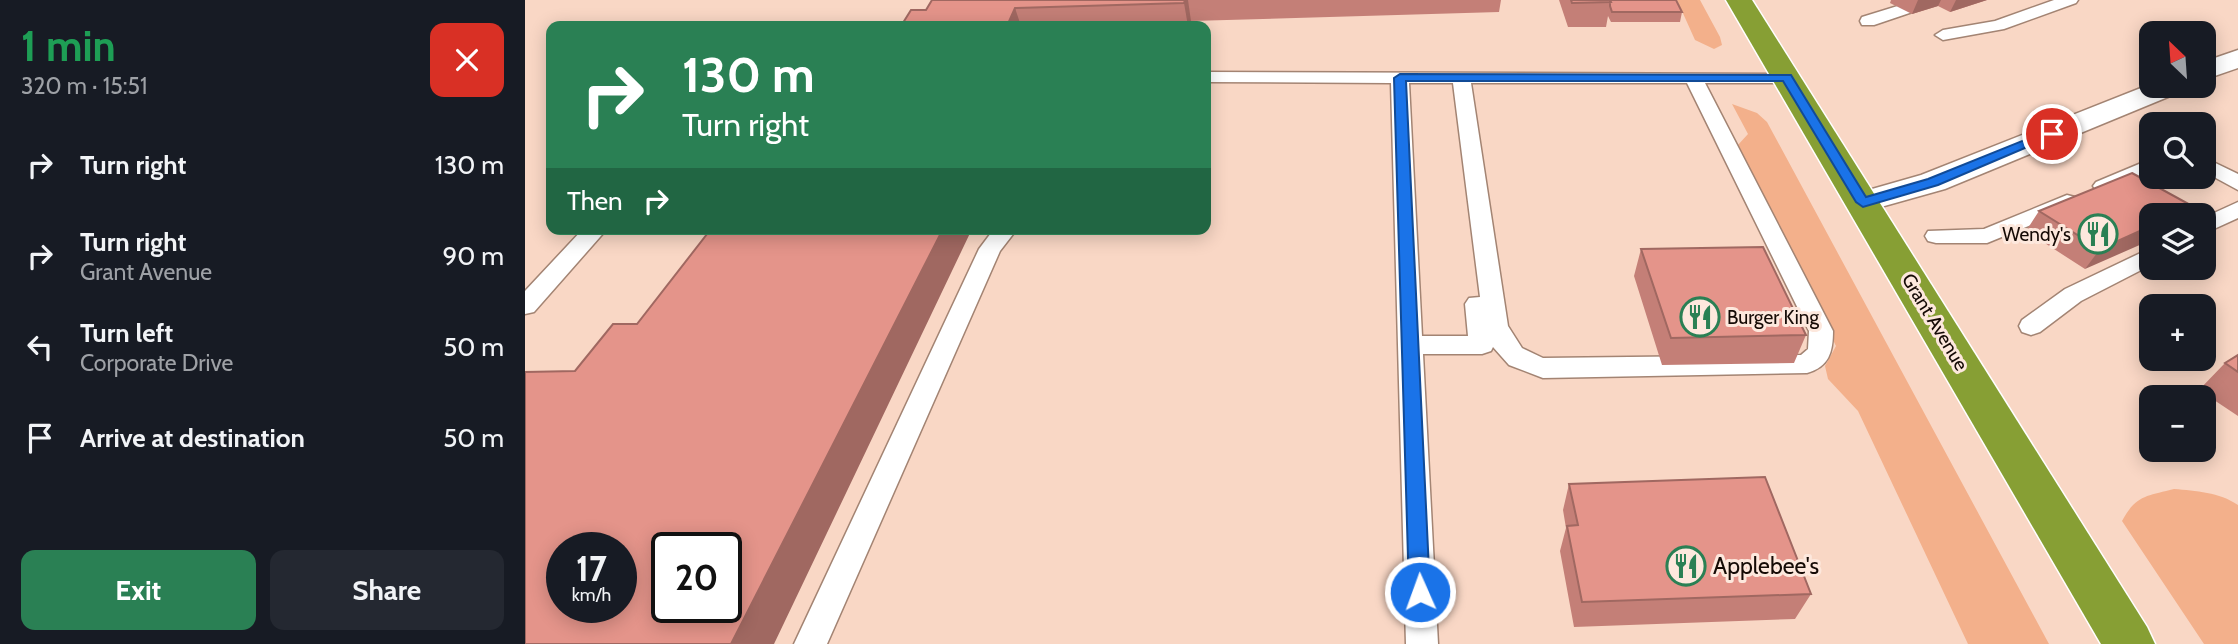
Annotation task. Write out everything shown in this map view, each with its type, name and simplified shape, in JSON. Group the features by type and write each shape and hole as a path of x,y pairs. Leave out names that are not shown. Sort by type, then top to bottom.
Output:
{"highway":[{"name":"Grant Avenue","path":"1739,0 2129,644"}],"street":[{"path":"2216,67 2238,58"},
{"path":"1863,202 1933,182 2140,98"}],"lane":[{"path":"1868,21 1933,0"},
{"path":"2034,0 1943,35 1999,25 2070,0"},
{"path":"1211,78 1787,78"},
{"path":"1400,78 1422,644"},
{"path":"1456,78 1496,326 1503,346 1520,362 1543,368 1807,364 1820,352 1821,331 1693,78"},
{"path":"1410,345 1482,345 1456,78"},
{"path":"1936,236 1987,236 2139,170"},
{"path":"2216,170 2238,184"},
{"path":"2216,220 2238,209"},
{"path":"525,306 590,235"},
{"path":"810,644 990,249 1001,235"},
{"path":"2031,326 2073,295 2139,261"}],"shaded area":[{"path":"1677,0 1700,0 1722,45 1714,49 1695,40"},
{"path":"1732,104 1757,113 1767,122 2049,644 1968,644 1858,411 1828,379 1825,366 1836,346 1737,146 1748,134"},
{"path":"2174,489 2215,495 2238,505 2238,644 2204,644 2122,521 2137,501"}],"building":[{"path":"932,0 1185,0 1184,3 1015,8 1009,21 904,21 911,10 926,10"},
{"path":"1571,0 1610,0 1611,2 1572,3"},
{"path":"1610,0 1676,0 1682,12 1612,12"},
{"path":"2132,173 2139,177 2139,189 2161,189 2187,203 2139,203 2139,231 2100,249 2039,211"},
{"path":"706,235 940,235 742,622 742,532 651,532 651,623 742,623 731,644 525,644 525,372 575,371 613,324 637,324"},
{"path":"1763,247 1806,335 1671,338 1641,249"},
{"path":"2238,355 2238,372 2225,363"},
{"path":"1765,477 1811,594 1582,602 1567,526 1578,525 1569,484"}],"place":[{"name":"Wendy's","path":"2098,234"},
{"name":"Burger King","path":"1700,317"},
{"name":"Applebee's","path":"1686,566"}],"route":[{"path":"1420,592 1400,78 1787,78 1863,202 1903,193 2052,134"}]}
